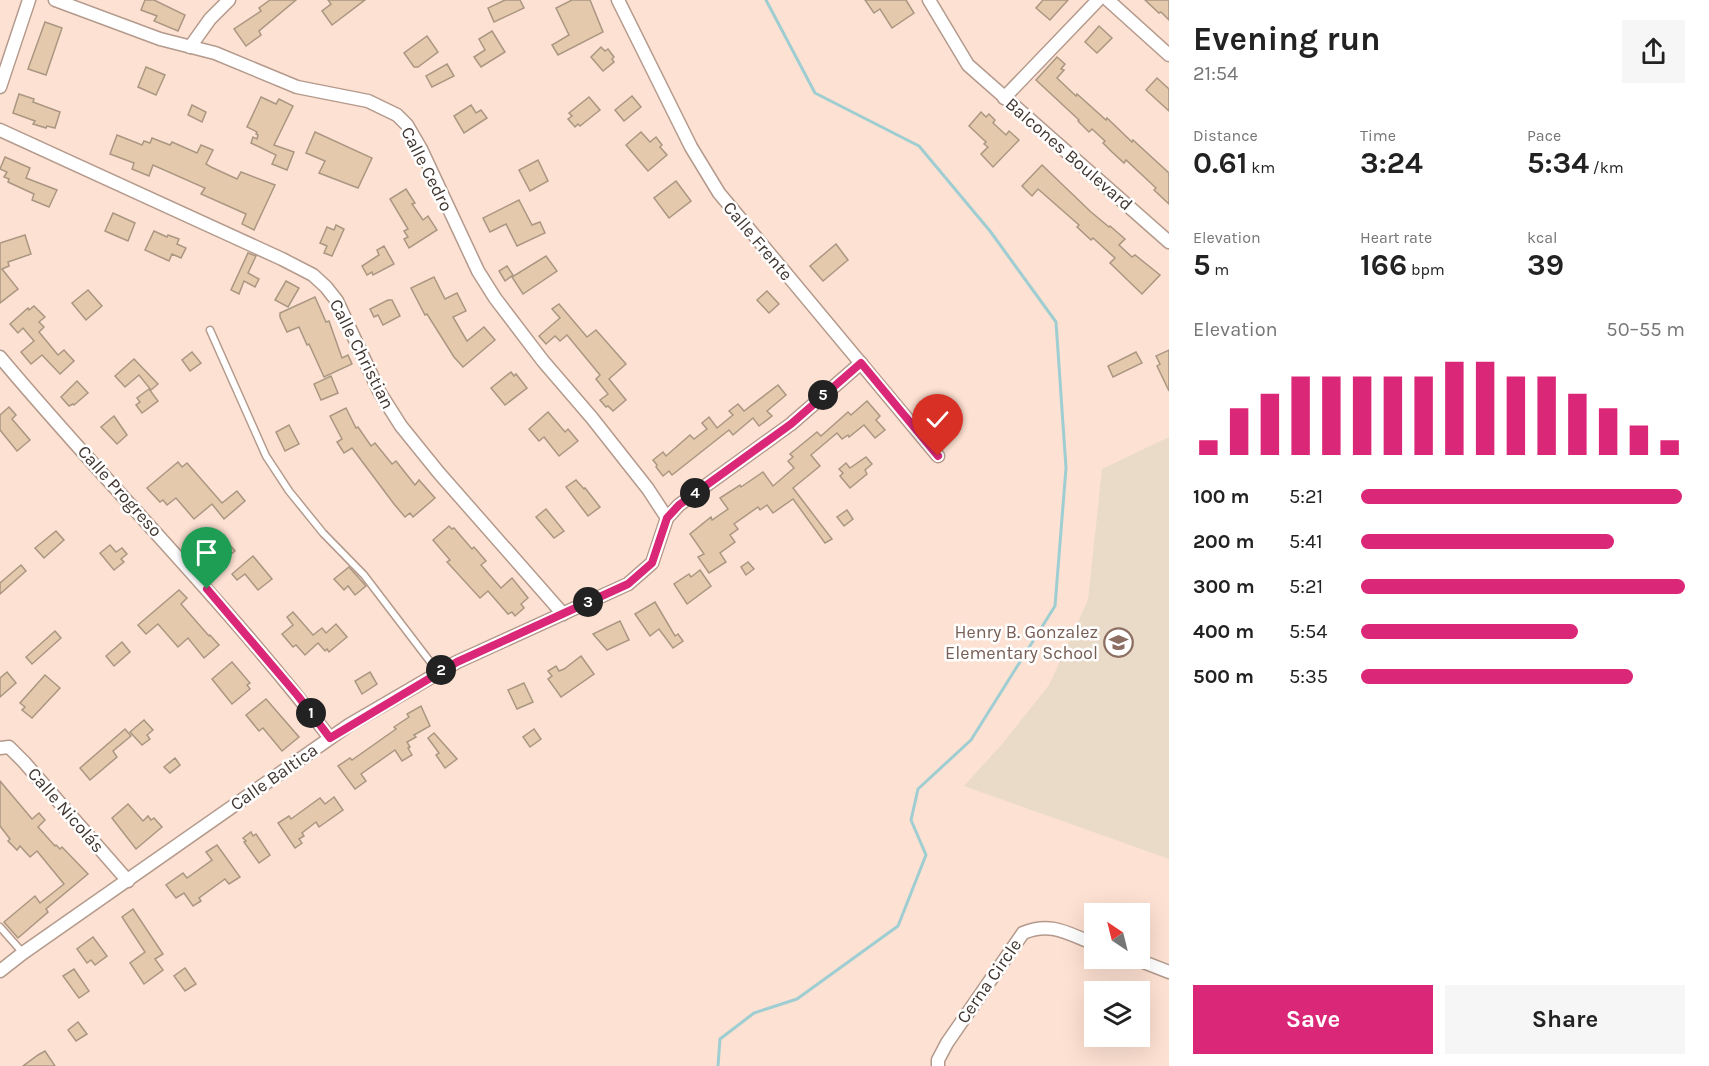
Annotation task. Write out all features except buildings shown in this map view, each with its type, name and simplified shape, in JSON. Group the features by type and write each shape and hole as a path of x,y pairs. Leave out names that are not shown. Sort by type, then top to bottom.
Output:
{"street":[{"path":"0,87 29,0"},
{"name":"Calle Cedro","path":"55,0 122,26 238,62 297,87 368,101 397,115 407,125 421,149 478,271 495,298 530,345 648,489 667,518"},
{"path":"190,47 210,19 229,0"},
{"name":"Calle Frente","path":"618,0 691,147 719,193 938,456"},
{"name":"Balcones Boulevard","path":"929,0 968,65 1169,242"},
{"path":"1004,98 1098,0"},
{"path":"1108,0 1169,55"},
{"name":"Calle Christian","path":"0,130 282,259 313,275 326,286 337,301 380,393 401,426 439,473 563,614"},
{"name":"Calle Progreso","path":"0,357 207,589 298,696 330,738"},
{"name":"Calle Baltica","path":"0,971 330,738 438,672 628,584 652,563 667,518 689,497 791,424 861,363"},
{"name":"Calle Nicolás","path":"0,747 9,747 24,762 128,881"},
{"name":"Cerna Circle","path":"938,1066 938,1060 947,1043 1023,933 1035,927 1052,928 1084,940"},
{"path":"1150,965 1169,972"}],"lane":[{"path":"210,330 267,456 289,491 323,533 364,575 438,672"},
{"path":"0,927 23,953"}],"shaded area":[{"name":"Henry B. Gonzalez Elementary School","path":"1169,437 1169,859 964,786 1002,744 1049,685 1088,600 1102,469"}],"waterway":[{"path":"718,1066 720,1039 754,1013 797,999 898,926 926,855 911,820 918,789 971,740 1055,606 1066,468 1056,322 990,231 919,146 815,93 766,0"}],"place":[{"name":"Henry B. Gonzalez Elementary School","path":"1119,642"}],"route":[{"path":"207,589 298,696 330,738 457,662 628,584 652,563 667,518 679,505 791,424 861,363 938,456"}]}
